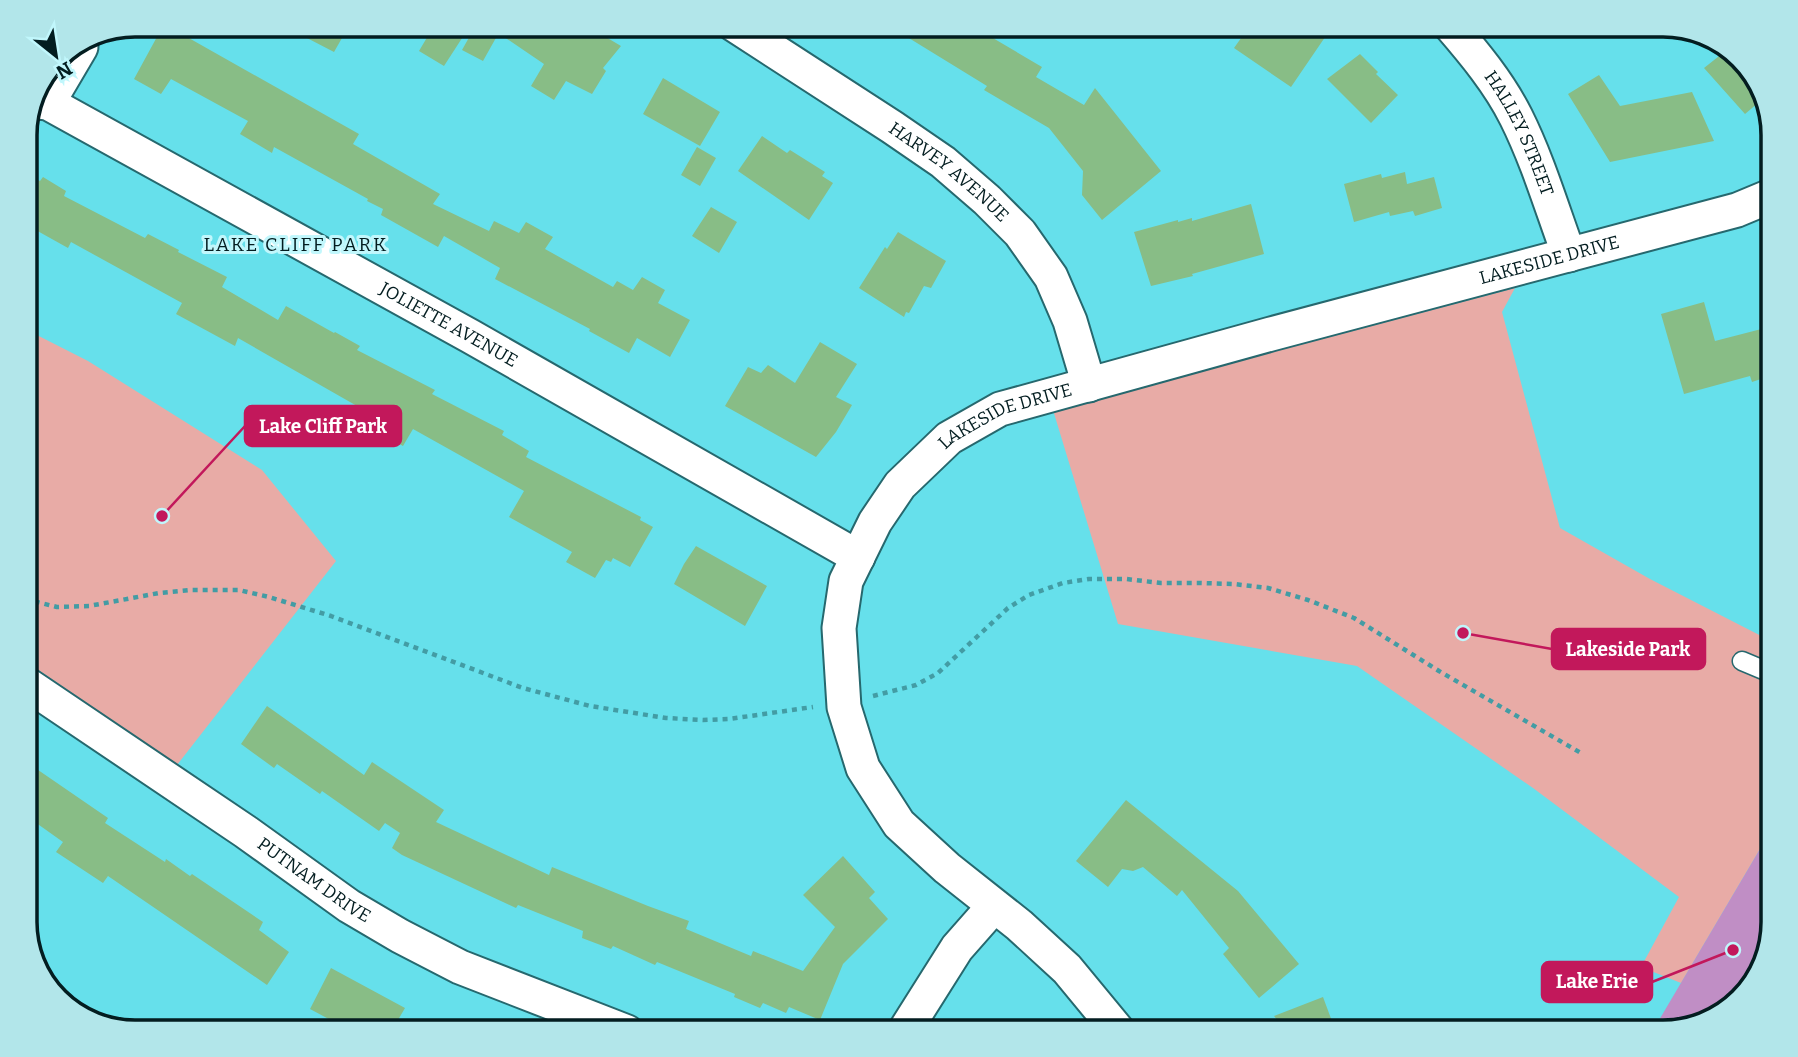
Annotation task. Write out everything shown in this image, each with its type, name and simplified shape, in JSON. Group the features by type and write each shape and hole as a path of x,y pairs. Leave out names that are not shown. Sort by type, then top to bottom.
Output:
{"street":[{"name":"HARVEY AVENUE","path":"753,37 943,162 1020,233 1051,277 1070,321 1089,385"},
{"name":"HALLEY STREET","path":"1459,37 1485,69 1515,116 1569,255"},
{"name":"JOLIETTE AVENUE","path":"43,102 470,336 858,557"},
{"name":"LAKESIDE DRIVE","path":"1109,1020 1067,970 1019,925 947,869 898,824 863,768 844,707 839,628 846,581 875,522 900,485 949,438 1000,409 1284,330 1737,210 1761,200"},
{"name":"PUTNAM DRIVE","path":"37,690 246,832 349,906 460,967 596,1020"},
{"path":"912,1020 957,948 994,906"}],"lane":[{"path":"1742,661 1761,669"}],"shaded area":[{"path":"1515,288 1502,312 1560,528 1650,579 1761,636 1761,847 1681,983 1641,967 1679,897 1533,788 1357,666 1118,624 1053,410"},
{"path":"37,335 88,361 262,470 336,561 177,765 37,669"},
{"path":"1761,847 1760,935 1754,960 1748,971 1723,1000 1712,1007 1688,1017 1659,1020"}],"building":[{"path":"157,37 187,37 359,134 353,144 440,194 433,204 489,231 494,221 519,233 526,222 553,237 545,249 613,287 617,281 633,290 642,277 665,290 658,303 690,320 670,357 637,338 629,353 589,331 590,329 495,279 500,268 444,236 438,247 381,215 383,209 367,201 368,199 274,147 272,153 240,134 248,121 171,79 161,94 134,79"},
{"path":"305,37 343,37 334,52"},
{"path":"427,37 463,37 444,66 419,51"},
{"path":"469,37 496,37 483,61 462,50"},
{"path":"504,37 606,37 621,46 603,68 606,71 592,94 566,81 554,100 531,86 544,64"},
{"path":"907,37 991,37 1042,67 1036,77 1084,105 1095,88 1161,171 1102,220 1082,195 1083,171 1049,128 984,90 987,86"},
{"path":"1242,37 1325,37 1291,87 1234,48"},
{"path":"1360,54 1398,95 1371,123 1327,79"},
{"path":"1720,55 1723,57 1741,75 1756,104 1745,114 1704,68"},
{"path":"1599,75 1620,106 1692,92 1714,141 1610,162 1568,94"},
{"path":"663,78 720,112 700,146 643,114"},
{"path":"762,136 787,153 790,150 825,172 822,176 833,183 809,220 738,171"},
{"path":"697,147 716,158 700,186 681,175"},
{"path":"1405,172 1407,184 1434,177 1442,208 1415,216 1413,211 1390,216 1389,212 1354,222 1344,184 1381,174 1382,178"},
{"path":"43,177 66,191 64,196 145,238 148,234 227,277 222,287 278,320 286,306 360,346 357,350 435,390 432,394 504,431 502,435 529,451 526,457 641,517 640,520 653,527 630,567 613,558 611,562 606,560 595,578 566,562 572,552 509,517 524,491 413,429 403,446 365,425 371,414 238,338 235,346 176,314 182,303 71,242 68,248 37,231 37,179 40,181"},
{"path":"1251,204 1264,254 1151,286 1134,232 1178,220 1192,218 1192,221"},
{"path":"711,207 737,222 719,253 692,236"},
{"path":"898,232 946,261 931,288 924,286 904,317 859,288"},
{"path":"1704,302 1715,341 1761,329 1761,379 1752,382 1750,376 1684,394 1661,314"},
{"path":"820,342 857,364 836,397 852,405 836,432 816,457 725,406 748,367 761,373 768,365 795,383"},
{"path":"696,546 767,586 745,626 674,584"},
{"path":"267,706 364,775 372,762 444,810 436,822 549,875 552,867 689,921 686,929 751,956 753,951 803,971 835,927 803,895 843,856 875,892 869,898 888,919 843,964 820,1020 789,1007 786,1013 763,1003 760,1008 734,997 735,994 657,962 655,965 613,946 611,949 582,938 583,931 518,905 516,908 402,855 392,848 400,833 385,823 379,831 322,791 320,794 277,764 274,768 241,744"},
{"path":"37,769 108,818 105,823 165,862 166,859 190,876 192,874 263,922 259,930 289,952 267,985 108,876 103,883 56,852 63,842 37,824"},
{"path":"1126,800 1238,891 1299,964 1259,998 1223,954 1229,948 1182,890 1177,896 1143,867 1133,871 1122,869 1108,887 1076,861"},
{"path":"331,968 405,1008 398,1020 331,1020 310,1009"},
{"path":"1323,997 1332,1020 1277,1020 1274,1016"}],"place":[{"name":"Lake Cliff Park","path":"162,516"},
{"name":"Lakeside Park","path":"1463,633"},
{"name":"Lake Erie","path":"1733,950"}],"district":[{"name":"LAKE CLIFF PARK","path":"296,244"}]}
